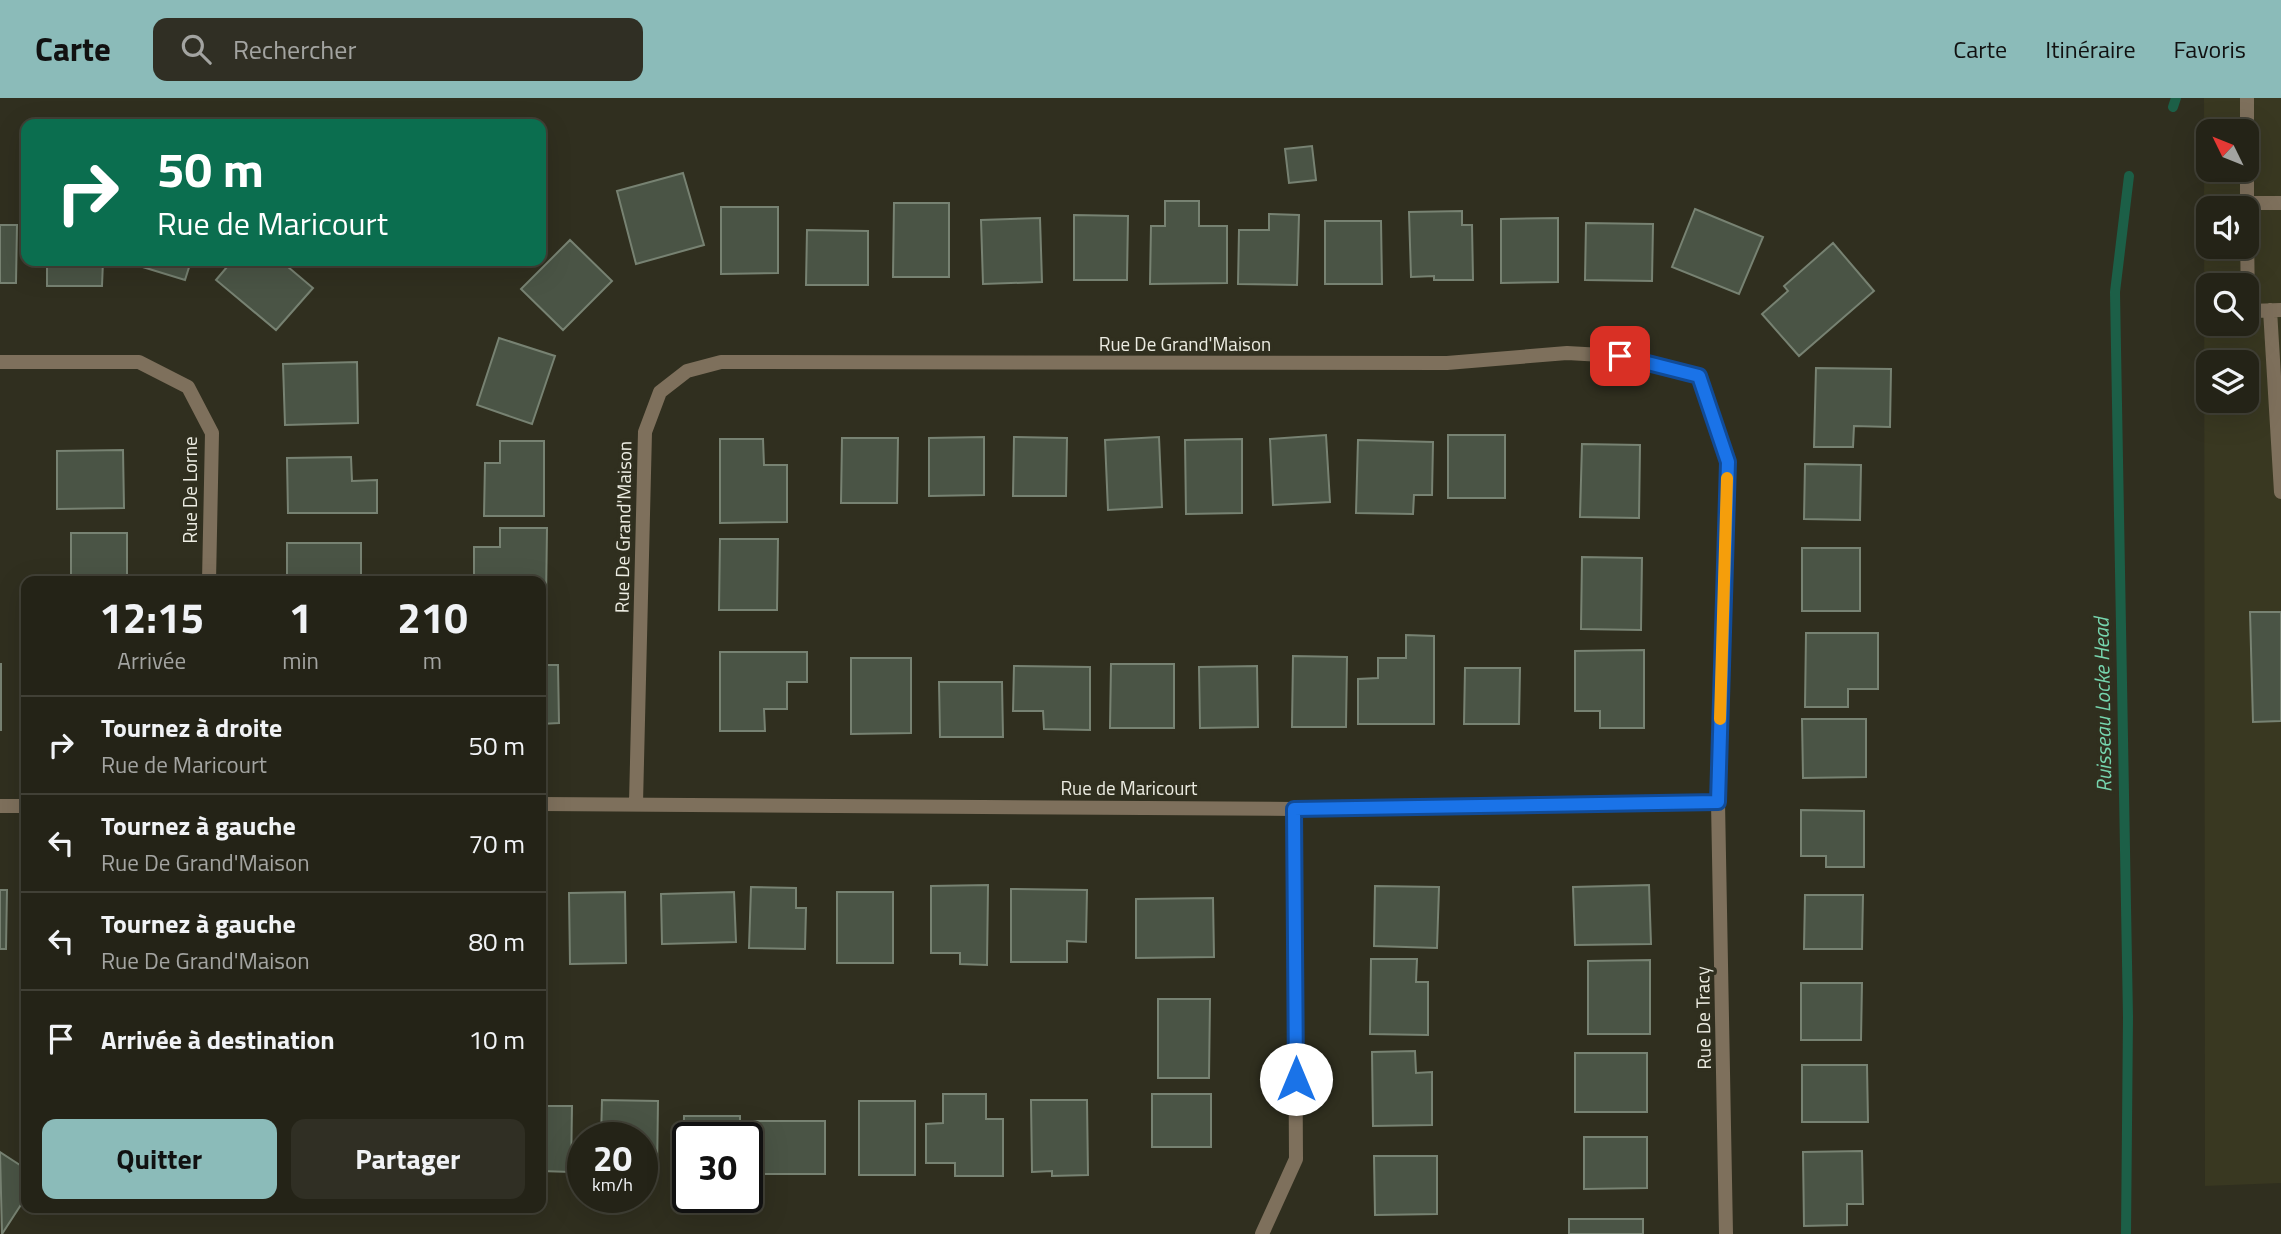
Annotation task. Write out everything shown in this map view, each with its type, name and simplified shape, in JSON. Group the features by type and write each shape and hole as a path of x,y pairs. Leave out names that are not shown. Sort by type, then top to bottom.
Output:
{"street":[{"path":"2247,98 2247,119"},
{"path":"2259,205 2281,203"},
{"path":"2247,259 2248,311 2276,310 2281,492"},
{"name":"Rue De Grand'Maison","path":"636,803 645,432 660,392 687,371 721,362 1447,363 1567,353 1620,356 1699,376 1728,462 1718,802"},
{"name":"Rue De Lorne","path":"0,362 139,362 188,387 212,433 209,576"},
{"name":"Rue de Maricourt","path":"546,804 1294,809 1718,802"},
{"name":"Rue De Tracy","path":"1718,802 1726,1234"},
{"path":"0,806 21,806"},
{"path":"1262,1234 1296,1159 1294,809"}],"shaded area":[{"path":"2204,98 2281,98 2281,1183 2205,1186 2204,413 2259,413 2259,350 2204,350 2204,336 2259,336 2259,273 2204,273 2204,259 2259,259 2259,196 2204,196 2204,182 2259,182 2259,119 2204,119"}],"building":[{"path":"1312,146 1316,180 1289,183 1285,149"},
{"path":"683,173 704,245 636,264 617,191"},
{"path":"1165,201 1199,201 1199,226 1227,226 1227,283 1150,284 1151,226 1165,226"},
{"path":"894,203 949,203 949,277 893,277"},
{"path":"721,207 778,207 778,273 721,274"},
{"path":"1695,209 1763,237 1739,294 1672,267"},
{"path":"1462,211 1462,225 1472,225 1473,280 1434,280 1434,276 1411,277 1409,212"},
{"path":"1269,214 1299,215 1297,285 1238,284 1239,230 1269,230"},
{"path":"1074,215 1128,216 1127,280 1074,280"},
{"path":"1040,218 1042,282 983,284 981,220"},
{"path":"1558,218 1558,282 1501,283 1501,219"},
{"path":"1325,221 1381,221 1382,284 1325,284"},
{"path":"1586,223 1653,224 1652,281 1585,280"},
{"path":"0,225 17,225 16,283 0,283"},
{"path":"807,230 868,231 868,285 806,285"},
{"path":"570,240 612,281 563,330 521,289"},
{"path":"1833,243 1874,291 1799,356 1762,314 1788,291 1784,286"},
{"path":"47,266 103,266 102,286 47,286"},
{"path":"139,266 189,266 185,280"},
{"path":"228,266 287,266 313,288 276,330 216,280"},
{"path":"499,338 555,356 532,424 477,405"},
{"path":"357,362 358,423 285,425 283,364"},
{"path":"1816,368 1891,369 1890,427 1854,426 1853,447 1814,447"},
{"path":"1326,435 1330,502 1273,505 1270,439"},
{"path":"1448,435 1505,435 1505,498 1448,498"},
{"path":"984,437 984,495 929,496 929,438"},
{"path":"1014,437 1067,438 1066,496 1013,496"},
{"path":"1159,437 1162,507 1108,510 1105,440"},
{"path":"842,438 898,438 897,503 841,503"},
{"path":"720,439 763,439 764,465 787,465 787,522 720,523"},
{"path":"1242,439 1242,513 1186,514 1185,440"},
{"path":"1358,440 1433,442 1432,495 1414,495 1413,514 1356,513"},
{"path":"500,441 544,441 544,516 484,516 485,463 500,463"},
{"path":"1582,444 1640,445 1639,518 1580,517"},
{"path":"123,450 124,508 57,509 57,451"},
{"path":"351,457 352,481 377,480 377,513 288,513 287,458"},
{"path":"1805,464 1861,465 1860,520 1804,519"},
{"path":"500,528 547,528 546,604 546,576 474,576 474,547 500,547"},
{"path":"71,533 127,533 127,576 71,576"},
{"path":"720,539 778,539 777,610 719,610"},
{"path":"287,543 361,543 361,576 287,576"},
{"path":"1802,548 1860,548 1860,611 1802,611"},
{"path":"1582,557 1642,558 1641,630 1581,629"},
{"path":"2250,612 2281,612 2281,721 2253,722"},
{"path":"1806,633 1878,633 1878,689 1848,689 1848,707 1805,707"},
{"path":"1406,635 1434,636 1434,724 1358,724 1358,679 1378,678 1378,658 1406,658"},
{"path":"1644,650 1644,728 1600,728 1600,711 1575,711 1575,651"},
{"path":"720,652 807,652 807,682 787,682 787,709 764,709 765,731 720,731"},
{"path":"1293,656 1347,657 1346,727 1292,727"},
{"path":"851,658 911,658 911,733 851,734"},
{"path":"1,664 1,730 0,730"},
{"path":"1111,664 1174,664 1174,728 1110,728"},
{"path":"546,665 558,665 559,723 546,724"},
{"path":"1014,666 1090,667 1090,730 1044,729 1043,711 1013,711"},
{"path":"1257,666 1258,727 1200,728 1199,667"},
{"path":"1465,668 1520,668 1519,724 1464,724"},
{"path":"939,682 1002,682 1003,737 940,737"},
{"path":"1802,719 1866,719 1866,777 1803,778"},
{"path":"1801,810 1864,811 1864,867 1826,867 1826,856 1801,856"},
{"path":"988,885 987,965 960,964 960,953 931,953 931,886"},
{"path":"1649,885 1651,944 1575,945 1573,887"},
{"path":"1375,886 1439,887 1437,948 1374,946"},
{"path":"751,887 796,888 796,908 806,908 805,949 749,948"},
{"path":"1011,889 1087,890 1086,942 1067,941 1067,962 1011,962"},
{"path":"0,890 7,890 6,949 0,949"},
{"path":"625,892 626,963 570,964 569,893"},
{"path":"734,892 736,942 662,944 661,894"},
{"path":"837,892 893,892 893,963 837,963"},
{"path":"1805,895 1863,895 1862,949 1804,949"},
{"path":"1213,898 1214,957 1136,958 1136,899"},
{"path":"1371,959 1417,959 1416,982 1428,982 1428,1035 1370,1034"},
{"path":"1650,960 1650,1034 1588,1034 1588,961"},
{"path":"1801,983 1862,983 1861,1040 1801,1040"},
{"path":"1158,999 1210,999 1209,1078 1158,1078"},
{"path":"1415,1051 1416,1073 1432,1072 1432,1125 1373,1126 1372,1052"},
{"path":"1575,1053 1647,1053 1647,1112 1575,1112"},
{"path":"1802,1065 1867,1065 1868,1122 1802,1122"},
{"path":"943,1094 986,1094 986,1119 1003,1119 1003,1176 955,1176 955,1163 926,1163 926,1124 943,1123"},
{"path":"1152,1094 1211,1094 1211,1147 1152,1147"},
{"path":"602,1100 658,1101 658,1122 601,1122"},
{"path":"1031,1100 1087,1100 1088,1175 1052,1176 1052,1171 1032,1172"},
{"path":"859,1101 915,1101 915,1175 859,1175"},
{"path":"546,1106 572,1106 572,1122 567,1122 567,1172 546,1171"},
{"path":"684,1116 740,1116 740,1122 684,1122"},
{"path":"825,1121 825,1174 763,1174 763,1122 754,1122"},
{"path":"1584,1137 1647,1137 1647,1188 1584,1189"},
{"path":"1862,1151 1863,1204 1847,1204 1847,1225 1804,1226 1803,1152"},
{"path":"0,1152 21,1166 21,1205 2,1234"},
{"path":"1374,1156 1437,1156 1437,1214 1375,1215"},
{"path":"1569,1219 1643,1219 1643,1234 1569,1234"}],"waterway":[{"name":"Ruisseau Locke Head","path":"2173,107 2176,98"},
{"name":"Ruisseau Locke Head","path":"2126,1234 2128,1017 2115,292 2129,176"}],"slow traffic":[{"path":"1720,719 1727,478"}],"route":[{"path":"1296,1079 1294,809 1718,802 1728,462 1699,376 1620,356"}]}
